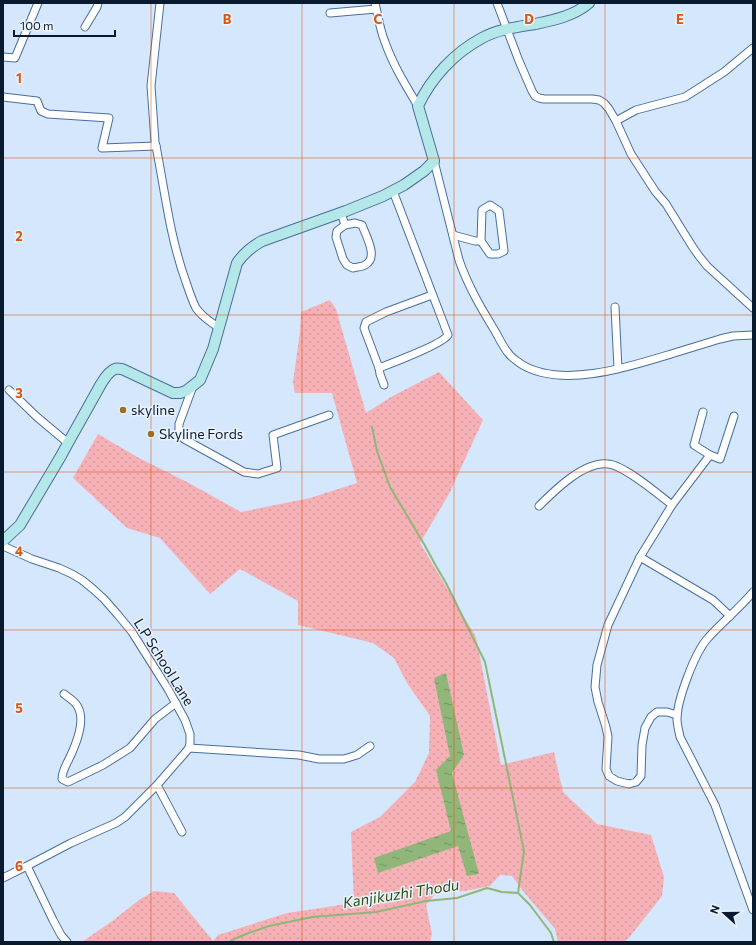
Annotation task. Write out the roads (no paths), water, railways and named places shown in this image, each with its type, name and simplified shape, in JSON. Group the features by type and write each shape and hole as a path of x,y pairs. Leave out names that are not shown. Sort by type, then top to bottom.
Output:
{"main road":[{"path":"3,541 20,526 58,462 105,377 115,369 122,369 173,393 186,391 193,386 200,380 213,349 237,263 252,246 262,241 341,213 393,191 415,178 434,161 418,106 430,84 440,72 451,61 483,38 507,29 564,17 581,9 589,3"}],"street":[{"path":"3,57 15,58 38,3"},
{"path":"85,27 98,3"},
{"path":"160,3 151,86 155,142 172,234 182,270 196,308 202,315 219,328"},
{"path":"497,3 519,61 535,96 544,99 592,99 599,100 604,103 616,121 631,154 655,191 666,204 695,251 707,266 753,308"},
{"path":"330,14 375,6 385,43 400,76 418,106"},
{"path":"616,121 636,110 685,97 724,72 753,48"},
{"path":"3,97 37,101 41,111 48,114 108,118 102,148 156,146"},
{"path":"434,161 464,275 509,354 529,368 550,374 572,375 594,373 618,369 644,362 720,339 733,336 753,335"},
{"path":"379,368 429,348 446,338 448,335 393,191"},
{"path":"490,205 499,211 504,251 498,254 490,254 481,241 482,210 490,205"},
{"path":"341,213 345,225"},
{"path":"355,223 362,225 373,253 370,260 365,265 352,268 347,265 343,259 336,237 337,230 345,225 355,223"},
{"path":"453,235 475,241 481,241"},
{"path":"384,385 364,328 366,322 386,312 432,295"},
{"path":"616,307 618,369"},
{"path":"193,386 180,424 179,434 184,439 244,472 258,474 277,468 273,435 329,415"},
{"path":"9,390 37,417 68,443"},
{"path":"703,412 694,445 710,455 720,459 734,416"},
{"path":"677,715 667,712 657,712 651,717 645,728 642,745 641,776 636,782 629,784 617,781 609,776 606,769 608,736 595,687 597,665 608,625 640,557 672,505 710,455"},
{"path":"539,506 555,489 578,473 598,464 608,464 621,468 650,487 672,505"},
{"name":"L.P School Lane","path":"3,546 72,574 93,589 118,615 132,632 176,703 185,720 190,734 189,748"},
{"path":"640,557 713,600 730,616"},
{"path":"753,592 706,639 701,647 683,690 677,715 677,726 680,737 715,805 753,910"},
{"path":"64,694 77,704 81,716 80,732 62,774 62,779 68,782 103,765 130,748 155,719 176,703"},
{"path":"3,878 71,843 116,823 125,817 157,785 189,748 299,755 319,759 344,759 357,755 370,746"},
{"path":"157,785 182,832"},
{"path":"27,866 53,920 61,935 67,942"}],"water":[{"path":"446,673 464,755 452,773 479,874 467,876 458,846 378,873 374,858 451,831 436,770 450,756 434,678"}],"waterway":[{"path":"372,427 377,451 390,487 446,583 485,662 524,851 518,893"},
{"name":"Kanjikuzhi Thodu","path":"230,942 246,934 269,926 312,917 376,912 426,901 457,898 487,888 502,892 518,893 530,905 551,933 554,942"}],"place":[{"name":"skyline","path":"123,410"},
{"name":"Skyline Fords","path":"151,434"}]}
